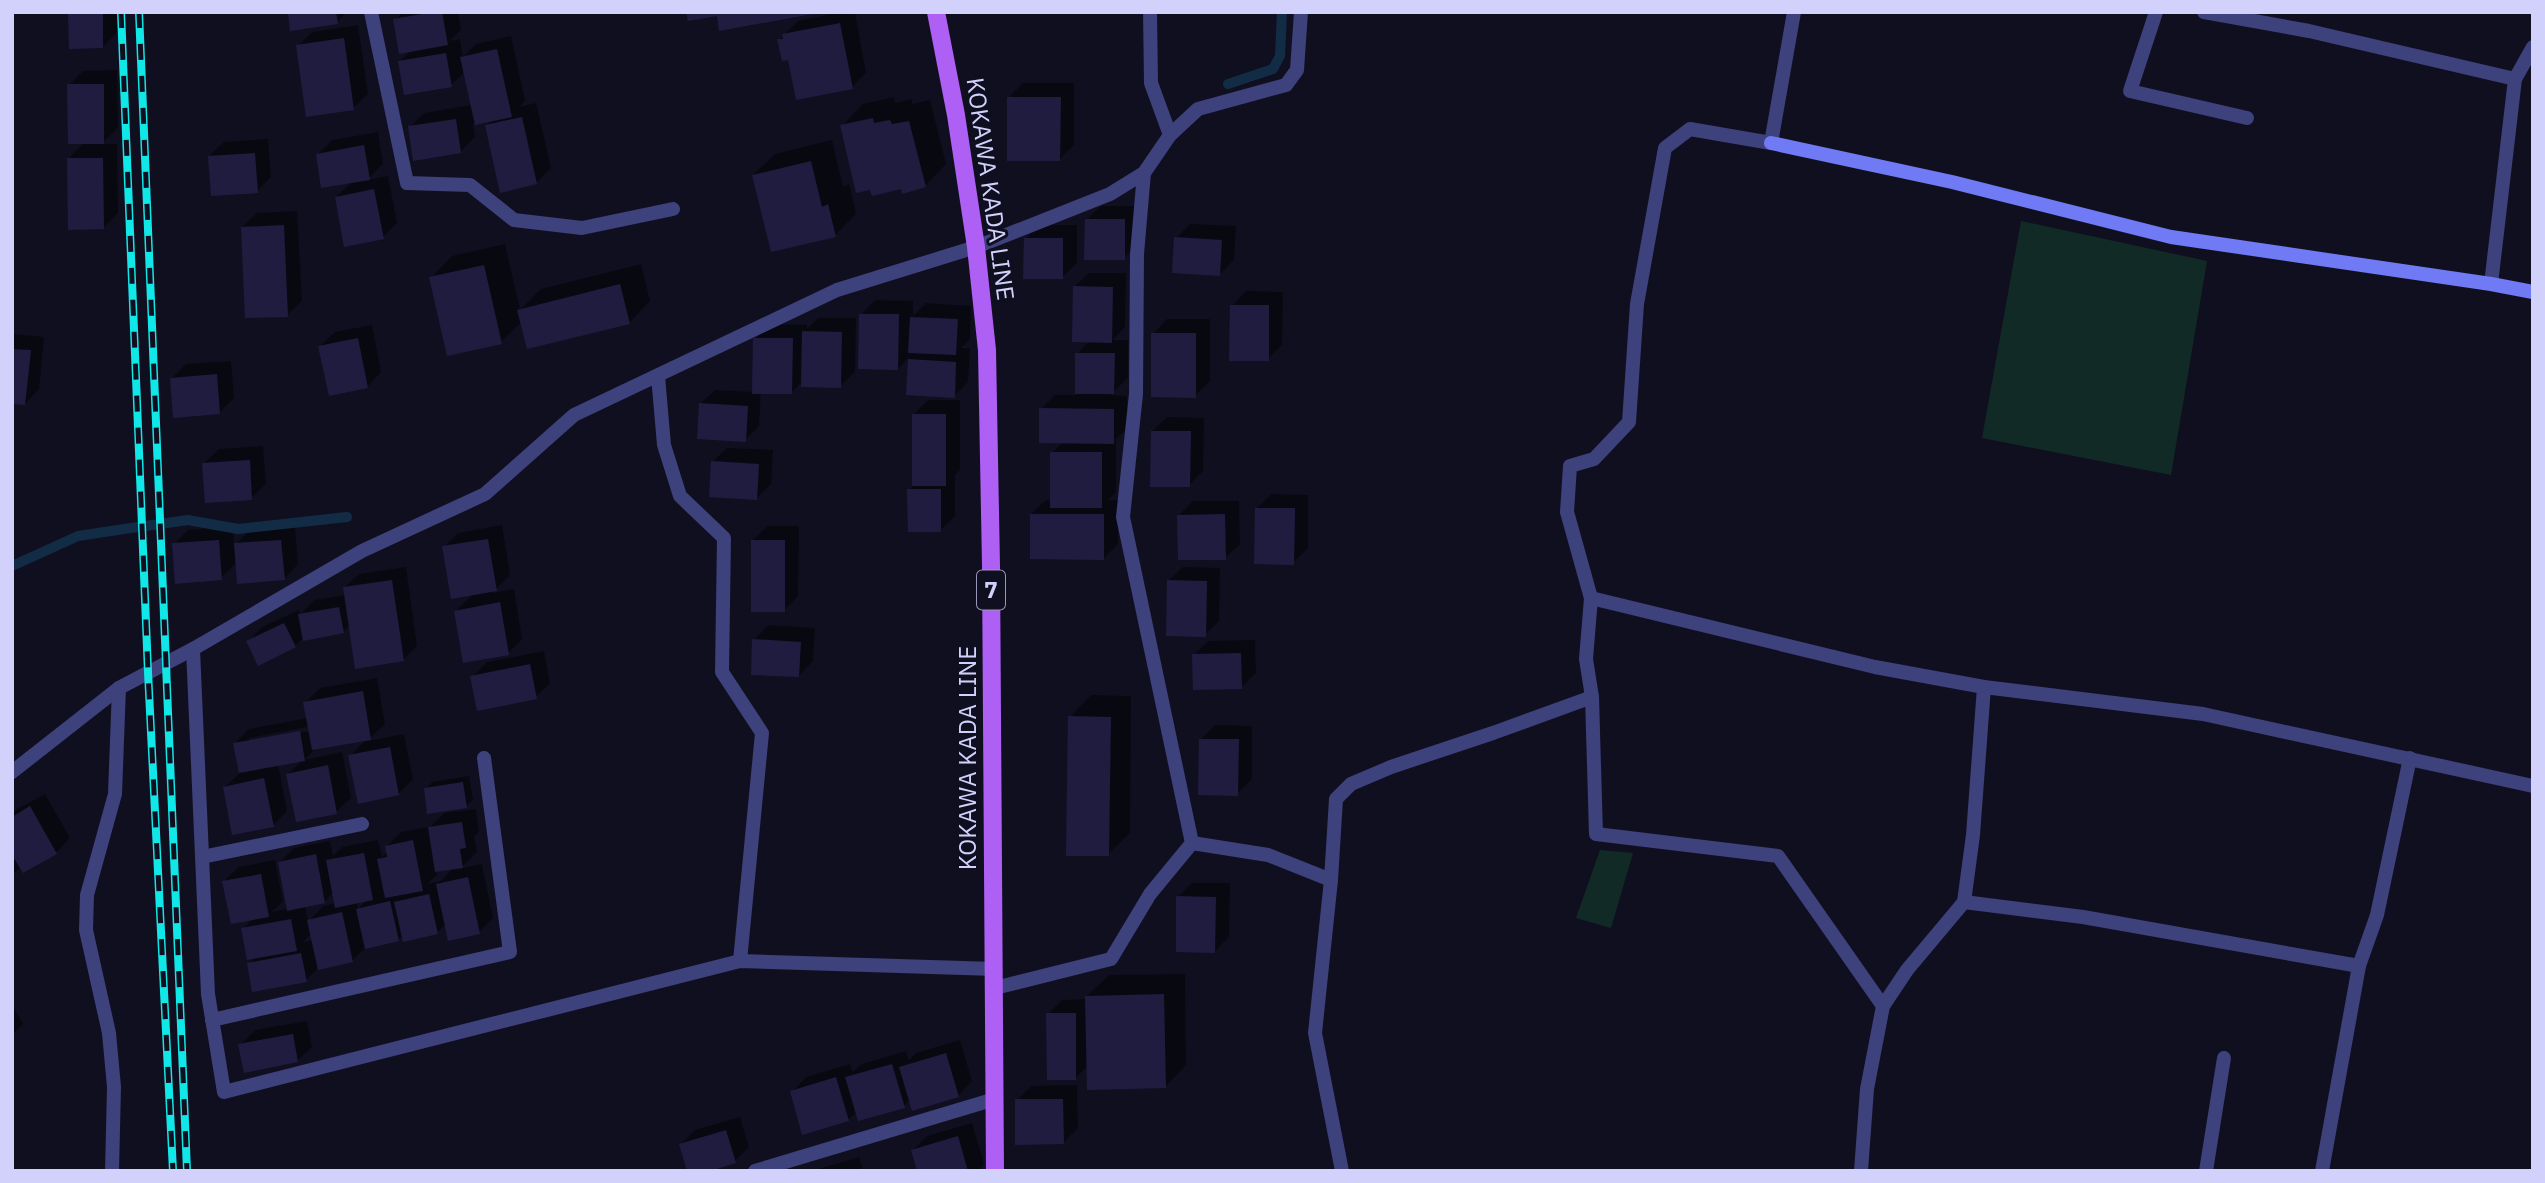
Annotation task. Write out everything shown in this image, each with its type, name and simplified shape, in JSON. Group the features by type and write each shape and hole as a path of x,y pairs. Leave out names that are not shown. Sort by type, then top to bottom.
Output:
{"main road":[{"name":"KOKAWA KADA LINE","path":"936,12 956,115 976,247 987,350 995,1171"}],"street":[{"path":"371,12 407,183 470,185 514,220 582,228 673,209"},
{"path":"1150,12 1151,83 1170,135"},
{"path":"12,772 119,688 193,649 362,551 485,494 574,415 837,290 976,247 1110,194 1144,173 1170,135 1198,109 1286,85 1297,71 1301,12"},
{"path":"1771,143 1794,12"},
{"path":"2156,12 2130,90 2247,118"},
{"path":"2204,12 2309,31 2515,79"},
{"path":"2491,284 2515,79 2533,47"},
{"path":"1882,1006 1778,856 1596,834 1592,696 1586,659 1591,598 1567,512 1570,466 1594,459 1629,422 1637,304 1665,148 1690,129 1771,143 1952,182 2171,237 2533,292"},
{"path":"1144,173 1137,254 1136,394 1123,517 1192,843"},
{"path":"658,376 664,445 681,496 724,538 722,672 762,733 740,961"},
{"path":"1591,598 1875,667 1984,687 2203,714 2533,786"},
{"path":"193,649 208,994 224,1092 740,961 995,969"},
{"path":"1861,1171 1867,1089 1882,1006 1907,970 1964,902 1973,835 1984,687"},
{"path":"112,1171 114,1087 109,1033 86,930 87,895 115,794 119,688"},
{"path":"1342,1171 1315,1033 1331,880 1336,799 1351,785 1391,767 1592,696"},
{"path":"212,1020 510,952 484,758"},
{"path":"2322,1171 2359,966 2377,915 2410,758"},
{"path":"202,856 362,824"},
{"path":"1192,843 1268,855 1331,880"},
{"path":"995,988 1111,959 1150,894 1192,843"},
{"path":"1964,902 2083,917 2359,966"},
{"path":"2206,1171 2224,1058"},
{"path":"755,1171 995,1099"}],"green space":[{"path":"2021,221 2207,261 2171,475 1982,438"},
{"path":"1600,850 1633,853 1611,928 1576,918"}],"building":[{"path":"68,12 103,12 103,48 69,49"},
{"path":"288,12 336,12 338,24 290,31"},
{"path":"442,12 448,45 399,54 393,19"},
{"path":"686,12 813,14 719,31 717,16 688,21"},
{"path":"840,23 853,89 796,100 788,60 782,61 777,39 783,39 782,34"},
{"path":"344,38 354,110 306,117 296,45"},
{"path":"497,49 512,117 475,125 460,57"},
{"path":"446,53 452,87 404,95 398,61"},
{"path":"67,84 104,84 104,144 68,144"},
{"path":"1007,97 1061,97 1060,161 1007,161"},
{"path":"522,117 537,184 500,193 485,125"},
{"path":"873,118 874,123 909,121 926,187 902,194 901,189 872,196 870,190 856,193 840,125"},
{"path":"456,119 461,153 413,161 408,126"},
{"path":"364,145 370,180 321,188 316,154"},
{"path":"255,153 258,193 211,196 208,156"},
{"path":"67,158 103,158 104,229 68,230"},
{"path":"811,161 822,207 828,204 836,237 771,252 752,175"},
{"path":"374,189 384,239 344,247 335,197"},
{"path":"1085,219 1125,219 1125,260 1084,260"},
{"path":"284,225 288,317 245,318 241,227"},
{"path":"1174,237 1222,240 1220,276 1172,273"},
{"path":"1024,238 1063,238 1063,279 1023,279"},
{"path":"484,265 502,344 447,356 429,277"},
{"path":"620,284 630,324 527,349 517,310"},
{"path":"1073,286 1113,287 1112,343 1072,342"},
{"path":"1230,305 1269,305 1269,361 1229,361"},
{"path":"859,314 899,314 898,370 858,369"},
{"path":"910,317 958,319 956,355 908,353"},
{"path":"802,331 842,332 841,388 801,387"},
{"path":"1151,333 1196,333 1196,398 1151,397"},
{"path":"358,338 368,388 329,396 318,346"},
{"path":"753,338 793,338 792,394 752,394"},
{"path":"12,349 31,350 25,405 12,404"},
{"path":"1075,353 1115,353 1114,394 1075,394"},
{"path":"908,359 956,362 955,398 906,395"},
{"path":"217,374 220,414 173,418 170,378"},
{"path":"699,403 748,406 746,442 697,439"},
{"path":"1039,408 1114,409 1114,444 1039,443"},
{"path":"912,414 946,414 946,486 912,486"},
{"path":"1151,431 1191,431 1190,487 1150,487"},
{"path":"1050,452 1102,452 1102,508 1050,508"},
{"path":"250,460 252,500 205,503 202,463"},
{"path":"711,461 759,464 757,500 709,497"},
{"path":"907,489 941,489 941,532 908,532"},
{"path":"1255,508 1295,508 1294,565 1254,564"},
{"path":"1030,514 1104,514 1104,560 1030,559"},
{"path":"1225,514 1226,560 1178,560 1177,515"},
{"path":"488,539 497,591 451,599 442,546"},
{"path":"219,540 222,580 175,584 172,543"},
{"path":"281,540 285,580 237,584 234,543"},
{"path":"751,540 785,540 785,612 751,612"},
{"path":"392,580 404,661 355,669 343,587"},
{"path":"1167,580 1207,581 1206,637 1166,636"},
{"path":"500,602 509,655 463,663 454,611"},
{"path":"339,607 344,633 303,641 298,614"},
{"path":"284,623 296,647 258,666 246,641"},
{"path":"752,639 801,642 799,677 751,675"},
{"path":"1241,653 1242,689 1193,690 1192,654"},
{"path":"530,664 537,699 477,711 470,676"},
{"path":"363,691 371,740 312,750 303,702"},
{"path":"1068,716 1111,717 1109,856 1066,856"},
{"path":"300,731 305,761 239,773 233,743"},
{"path":"1199,739 1239,739 1238,796 1198,795"},
{"path":"390,747 399,795 358,804 348,755"},
{"path":"328,765 337,814 296,822 286,774"},
{"path":"264,778 274,827 232,835 223,787"},
{"path":"463,782 467,808 427,814 424,788"},
{"path":"30,806 57,854 23,873 12,855 12,817"},
{"path":"462,822 466,848 460,849 463,868 435,872 428,827"},
{"path":"413,840 423,891 385,898 377,859 387,857 385,846"},
{"path":"364,853 373,900 335,908 326,860"},
{"path":"316,854 325,903 287,911 278,862"},
{"path":"261,874 269,917 231,924 222,881"},
{"path":"468,877 480,934 448,941 436,884"},
{"path":"429,894 438,934 403,942 394,902"},
{"path":"1176,896 1216,897 1215,953 1176,952"},
{"path":"390,901 399,941 365,949 356,909"},
{"path":"342,912 353,962 318,970 307,920"},
{"path":"291,919 297,951 247,960 241,928"},
{"path":"301,953 307,982 252,992 247,963"},
{"path":"1164,994 1166,1088 1087,1090 1085,996"},
{"path":"1046,1013 1076,1013 1076,1080 1047,1080"},
{"path":"293,1034 298,1062 244,1073 238,1044"},
{"path":"946,1053 959,1097 912,1111 899,1067"},
{"path":"892,1064 905,1108 858,1121 845,1077"},
{"path":"836,1077 849,1121 802,1135 790,1091"},
{"path":"1015,1099 1063,1099 1064,1144 1015,1145"},
{"path":"726,1130 736,1163 710,1171 687,1171 679,1144"},
{"path":"958,1136 968,1171 917,1171 911,1150"}],"waterway":[{"path":"1228,84 1273,69 1280,56 1282,12"},
{"path":"12,566 78,536 124,529 188,520 238,529 347,517"}],"railway":[{"path":"121,12 148,672 173,1171"},
{"path":"139,12 187,1171"}]}
